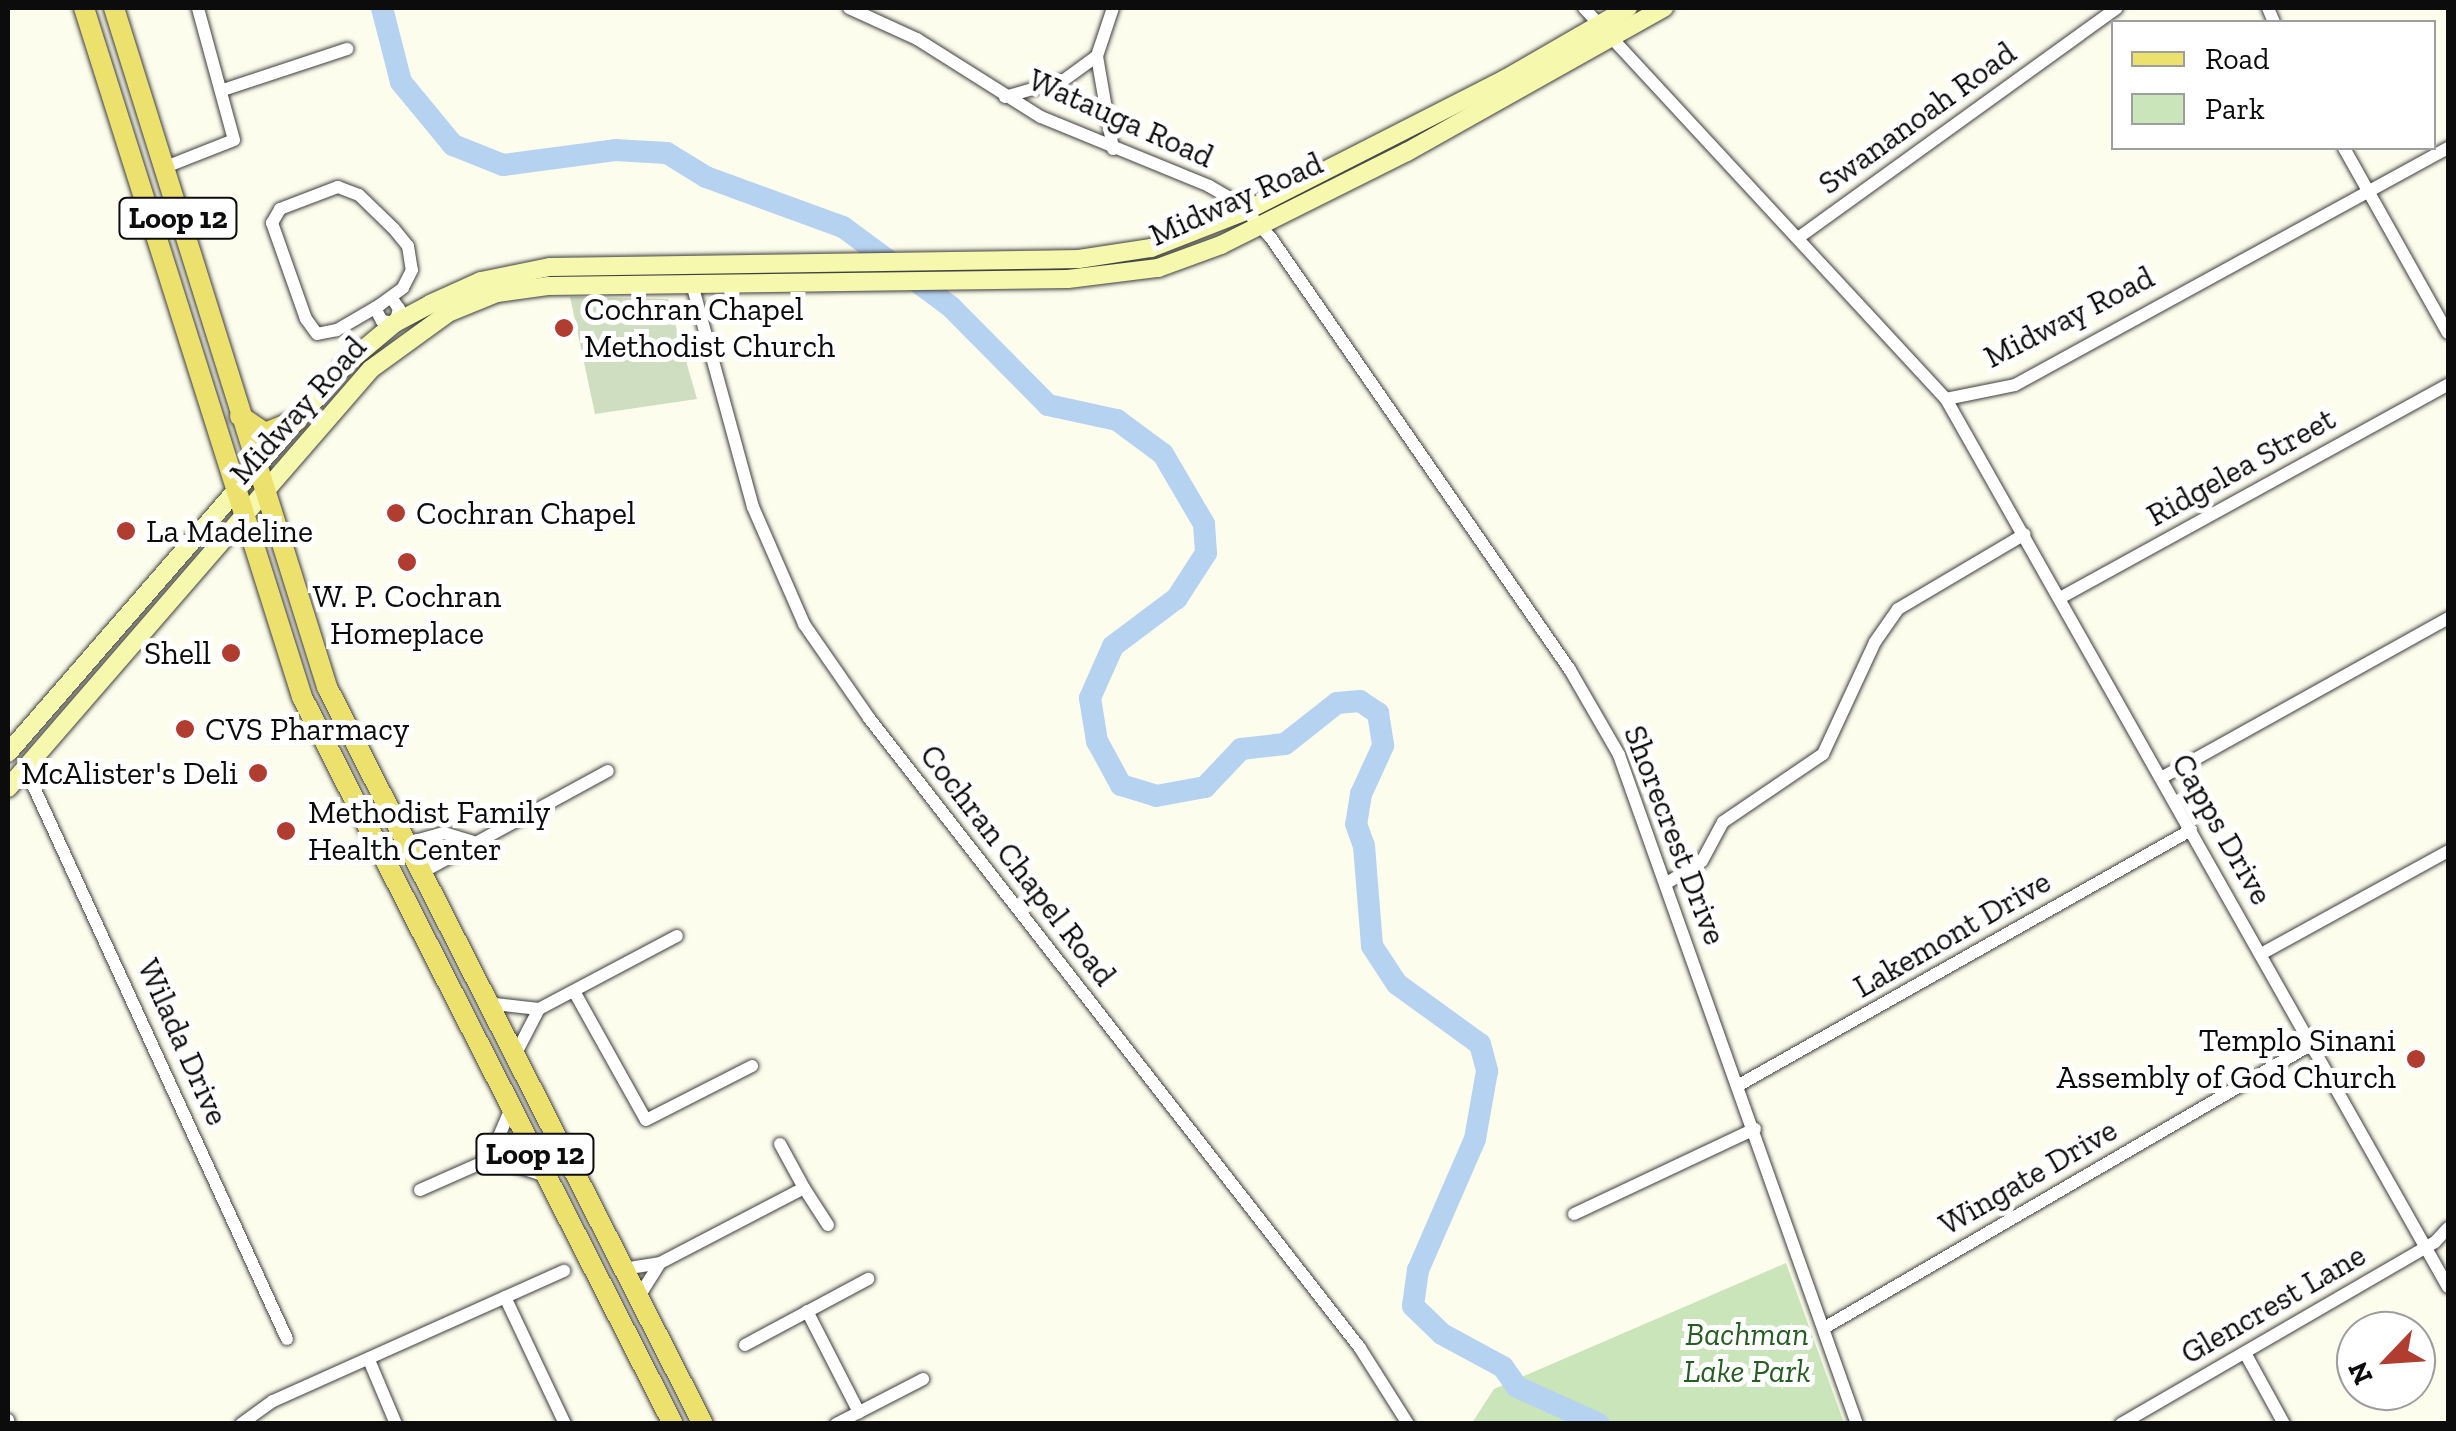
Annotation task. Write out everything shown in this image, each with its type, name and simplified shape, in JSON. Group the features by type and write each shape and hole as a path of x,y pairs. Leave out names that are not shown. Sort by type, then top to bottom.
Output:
{"main road":[{"name":"Loop 12","path":"84,8 286,654 328,757 673,1424"},
{"name":"Loop 12","path":"114,8 327,687 418,874 703,1424"},
{"path":"1608,33 1628,8"},
{"path":"1608,33 1664,8"},
{"name":"Midway Road","path":"8,753 365,344 395,323 514,272 1118,254 1190,236 1608,33"},
{"name":"Midway Road","path":"8,788 120,664 371,369 448,313 510,290 1119,276 1182,260 1260,226 1608,33"},
{"path":"689,264 692,284"},
{"path":"395,323 406,340"},
{"path":"239,414 266,433 298,420"},
{"path":"100,647 120,664"},
{"path":"8,753 26,770"},
{"path":"328,757 343,758 389,817"},
{"path":"395,884 418,874"}],"street":[{"path":"163,168 234,140 198,8"},
{"name":"Watauga Road","path":"849,8 917,39 1005,97 1113,149 1208,186 1246,210 1260,226"},
{"path":"1113,149 1097,56 1114,8"},
{"path":"1584,8 1946,399"},
{"name":"Swananoah Road","path":"1798,238 2117,8"},
{"path":"223,90 347,50"},
{"path":"1005,97 1064,80 1097,56"},
{"name":"Midway Road","path":"1946,399 2015,385 2448,148"},
{"path":"2345,150 2448,333"},
{"path":"338,187 359,195 408,246 413,261 409,280 374,308 326,334 310,328 274,237 280,209 338,187"},
{"name":"Shorecrest Drive","path":"1260,226 1593,707 1619,755 1858,1424"},
{"name":"Cochran Chapel Road","path":"692,284 753,507 804,624 869,718 1338,1318 1408,1424"},
{"path":"374,308 382,320 395,323 399,309 391,297"},
{"name":"Ridgelea Street","path":"2060,598 2448,385"},
{"name":"Capps Drive","path":"1946,399 2448,1287"},
{"path":"1667,883 1702,861 1723,822 1824,754 1875,642 1898,610 2025,534"},
{"path":"2161,778 2448,618"},
{"name":"Wilada Drive","path":"26,770 286,1339"},
{"path":"418,874 608,772"},
{"name":"Lakemont Drive","path":"1739,1084 2191,830"},
{"path":"404,844 444,833 474,842"},
{"path":"2261,954 2448,851"},
{"path":"486,1003 539,1009 576,993 677,936"},
{"path":"576,993 646,1120 752,1066"},
{"path":"514,1057 539,1009"},
{"name":"Wingate Drive","path":"1824,1328 2312,1044"},
{"path":"511,1108 496,1144 498,1154 506,1164 546,1176"},
{"path":"1574,1214 1755,1129"},
{"path":"780,1144 828,1225"},
{"path":"420,1190 498,1154"},
{"path":"623,1268 660,1263 804,1188"},
{"name":"Glencrest Lane","path":"2121,1424 2426,1247 2448,1228"},
{"path":"638,1298 660,1263"},
{"path":"240,1424 273,1401 564,1271"},
{"path":"745,1345 868,1279"},
{"path":"505,1297 564,1424"},
{"path":"808,1310 859,1412"},
{"path":"2246,1352 2284,1424"},
{"path":"369,1360 396,1424"},
{"path":"836,1424 923,1379"}],"green space":[{"path":"570,297 668,299 697,399 595,414"},
{"name":"Bachman Lake Park","path":"1786,1263 1844,1423 1472,1423 1494,1389"}],"waterway":[{"path":"382,8 401,82 453,145 503,165 615,150 667,153 706,177 843,227 951,307 1048,405 1117,420 1163,454 1204,524 1206,553 1177,598 1113,646 1090,698 1097,741 1121,785 1156,796 1205,787 1241,749 1285,744 1337,703 1360,701 1378,713 1383,746 1361,794 1356,824 1364,846 1372,946 1397,984 1480,1044 1487,1071 1475,1139 1418,1270 1413,1306 1442,1334 1503,1367 1517,1387 1599,1424"}],"place":[{"name":"Cochran Chapel Methodist Church","path":"564,328"},
{"name":"Cochran Chapel","path":"396,513"},
{"name":"La Madeline","path":"126,531"},
{"name":"W. P. Cochran Homeplace","path":"407,562"},
{"name":"Shell","path":"231,653"},
{"name":"CVS Pharmacy","path":"185,729"},
{"name":"McAlister's Deli","path":"258,773"},
{"name":"Methodist Family Health Center","path":"286,831"},
{"name":"Templo Sinani Assembly of God Church","path":"2416,1059"}]}
